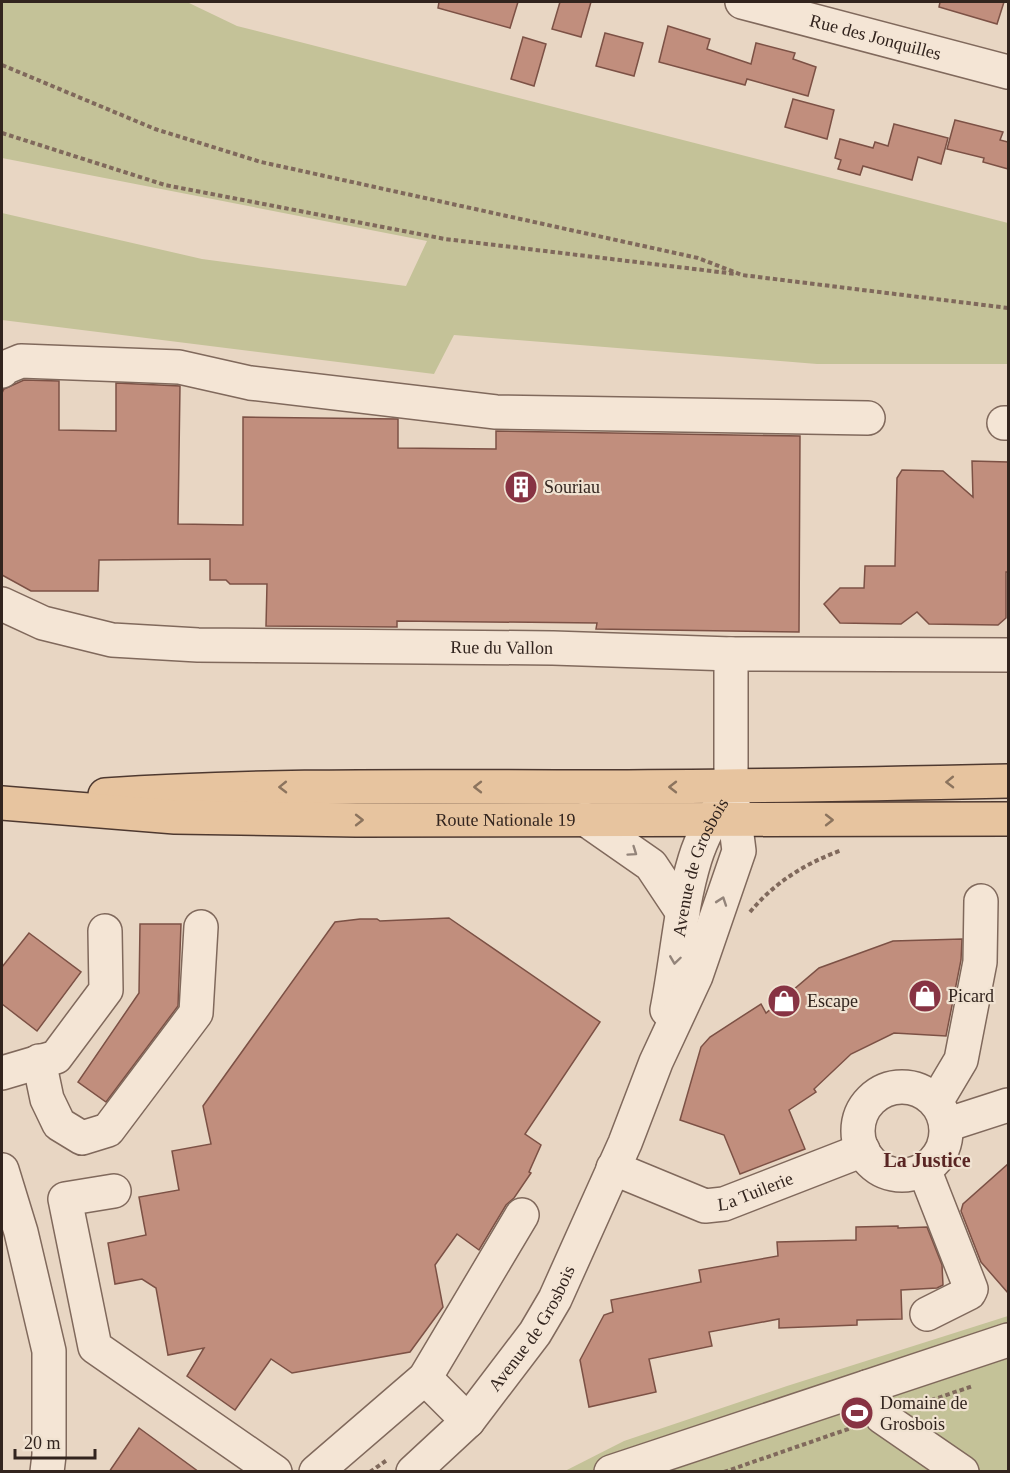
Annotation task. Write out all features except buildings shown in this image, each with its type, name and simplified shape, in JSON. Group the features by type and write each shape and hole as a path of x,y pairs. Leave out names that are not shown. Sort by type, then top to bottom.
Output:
{"main road":[{"name":"Route Nationale 19","path":"2,802 173,790 305,787 731,787 1008,781"},
{"name":"Route Nationale 19","path":"2,802 175,817 356,820 1008,819"}],"street":[{"name":"Rue des Jonquilles","path":"742,2 831,14 1008,72"},
{"path":"2,371 21,361 179,367 250,383 496,412 868,418"},
{"name":"Rue du Vallon","path":"2,604 43,623 112,640 198,645 553,648 731,654 1008,655"},
{"name":"Avenue de Grosbois","path":"400,1465 468,1420 535,1333 555,1299 648,1086 656,1062 671,993 682,913 695,858 723,820 731,787 731,654"},
{"path":"585,819 651,865 682,913"},
{"name":"Avenue de Grosbois","path":"656,1062 696,976 739,852 723,820"},
{"path":"739,852 771,820"},
{"path":"941,1114 961,1060 980,962 981,901"},
{"path":"39,1061 47,1099 60,1124 82,1138 108,1130 196,1013 201,927"},
{"path":"2,1073 56,1057 106,990 105,931"},
{"path":"898,1087 912,1088 925,1094 941,1114 946,1137 943,1149 936,1159 924,1169 903,1175 891,1174 870,1161 862,1150 858,1137 859,1123 864,1110 873,1098 885,1091 898,1087"},
{"path":"941,1114 1008,1106"},
{"name":"La Tuilerie","path":"613,1168 705,1206 724,1204 862,1150"},
{"path":"924,1169 971,1289 969,1293 927,1314"},
{"path":"2,1170 21,1232 49,1351 47,1472"},
{"path":"114,1191 65,1199 95,1347 276,1472"},
{"path":"316,1472 425,1378 522,1215"},
{"path":"611,1472 1008,1340"},
{"path":"425,1378 468,1420"},
{"path":"867,1387 882,1417 962,1472"}],"path":[{"path":"2,65 155,129 261,162 698,258 742,275"},
{"path":"2,134 165,185 445,239 1008,308"},
{"path":"744,920 757,904 794,872 823,857 846,849"},
{"path":"370,1472 400,1465"}],"shaded area":[{"path":"2,2 187,2 237,26 1008,223 1008,364 817,364 454,335 434,374 2,320 2,213 202,259 406,286 427,241 2,158"},
{"name":"Domaine de Grosbois","path":"1008,1316 1008,1471 563,1472 624,1441 787,1386"}],"place":[{"name":"Souriau","path":"521,487"},
{"name":"Picard","path":"925,996"},
{"name":"Escape","path":"784,1001"},
{"name":"Domaine de Grosbois","path":"857,1413"}],"district":[{"name":"La Justice","path":"927,1160"}]}
